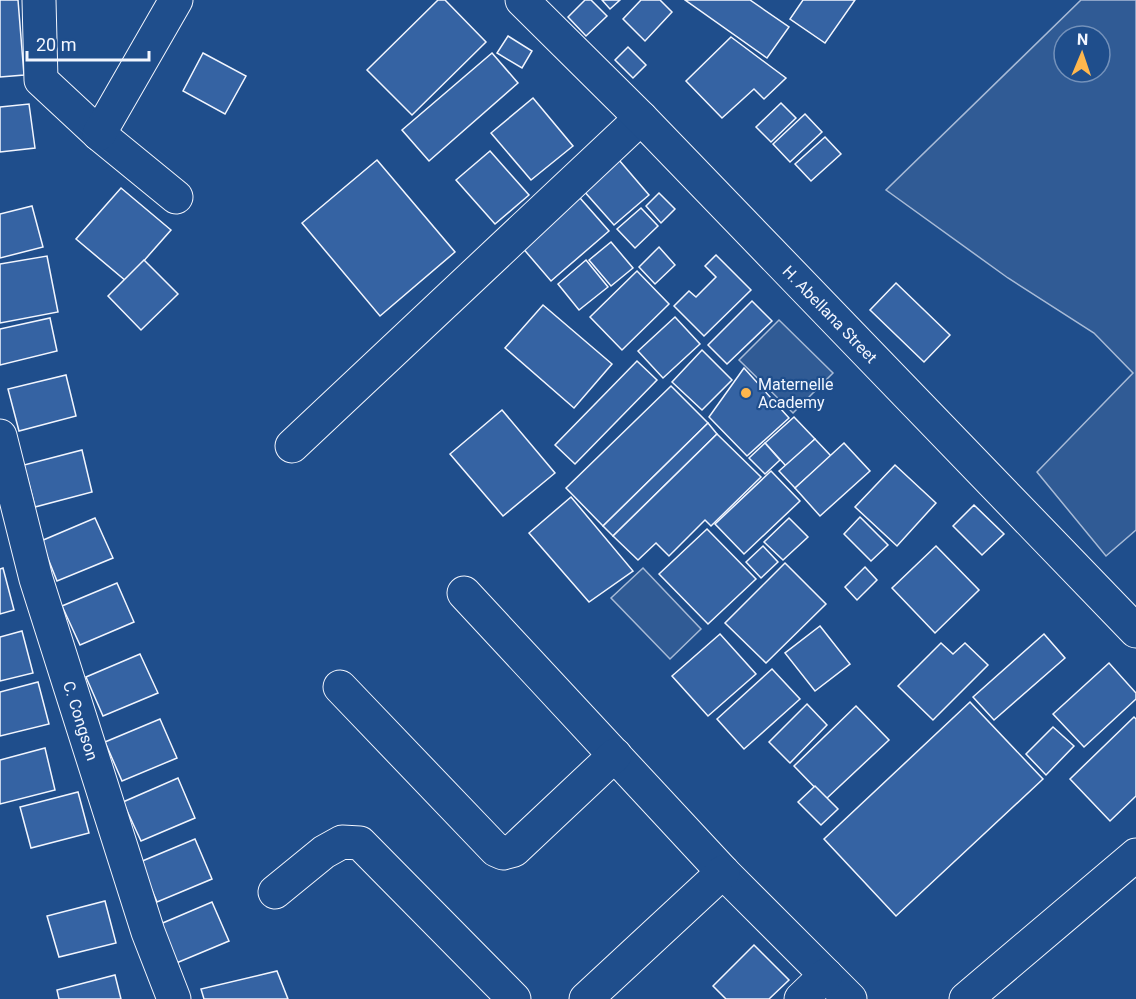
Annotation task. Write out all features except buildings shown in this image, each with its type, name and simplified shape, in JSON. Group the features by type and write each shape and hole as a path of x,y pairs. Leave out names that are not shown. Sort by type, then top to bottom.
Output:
{"street":[{"path":"39,0 41,80 99,134 176,197"},
{"path":"99,134 176,0"},
{"name":"H. Abellana Street","path":"522,0 640,118 1136,631"},
{"path":"292,446 640,118"},
{"name":"C. Congson","path":"0,436 36,579 148,932 174,999"},
{"path":"464,593 723,872 850,999"},
{"path":"340,687 496,850 503,853 514,850 615,755"},
{"path":"275,892 324,852 342,842 360,843 514,999"},
{"path":"966,999 1136,855"},
{"path":"586,999 723,872"},
{"path":"801,999 826,975"}],"shaded area":[{"path":"1081,0 1136,0 1136,530 1106,556 1037,472 1133,373 1094,333 1008,278 886,190 1052,28 1052,84 1112,84 1112,24 1056,24"},
{"path":"779,320 833,373 793,413 739,360"},
{"path":"643,568 701,629 670,659 611,598"}],"place":[{"name":"Maternelle Academy","path":"746,393"}]}
